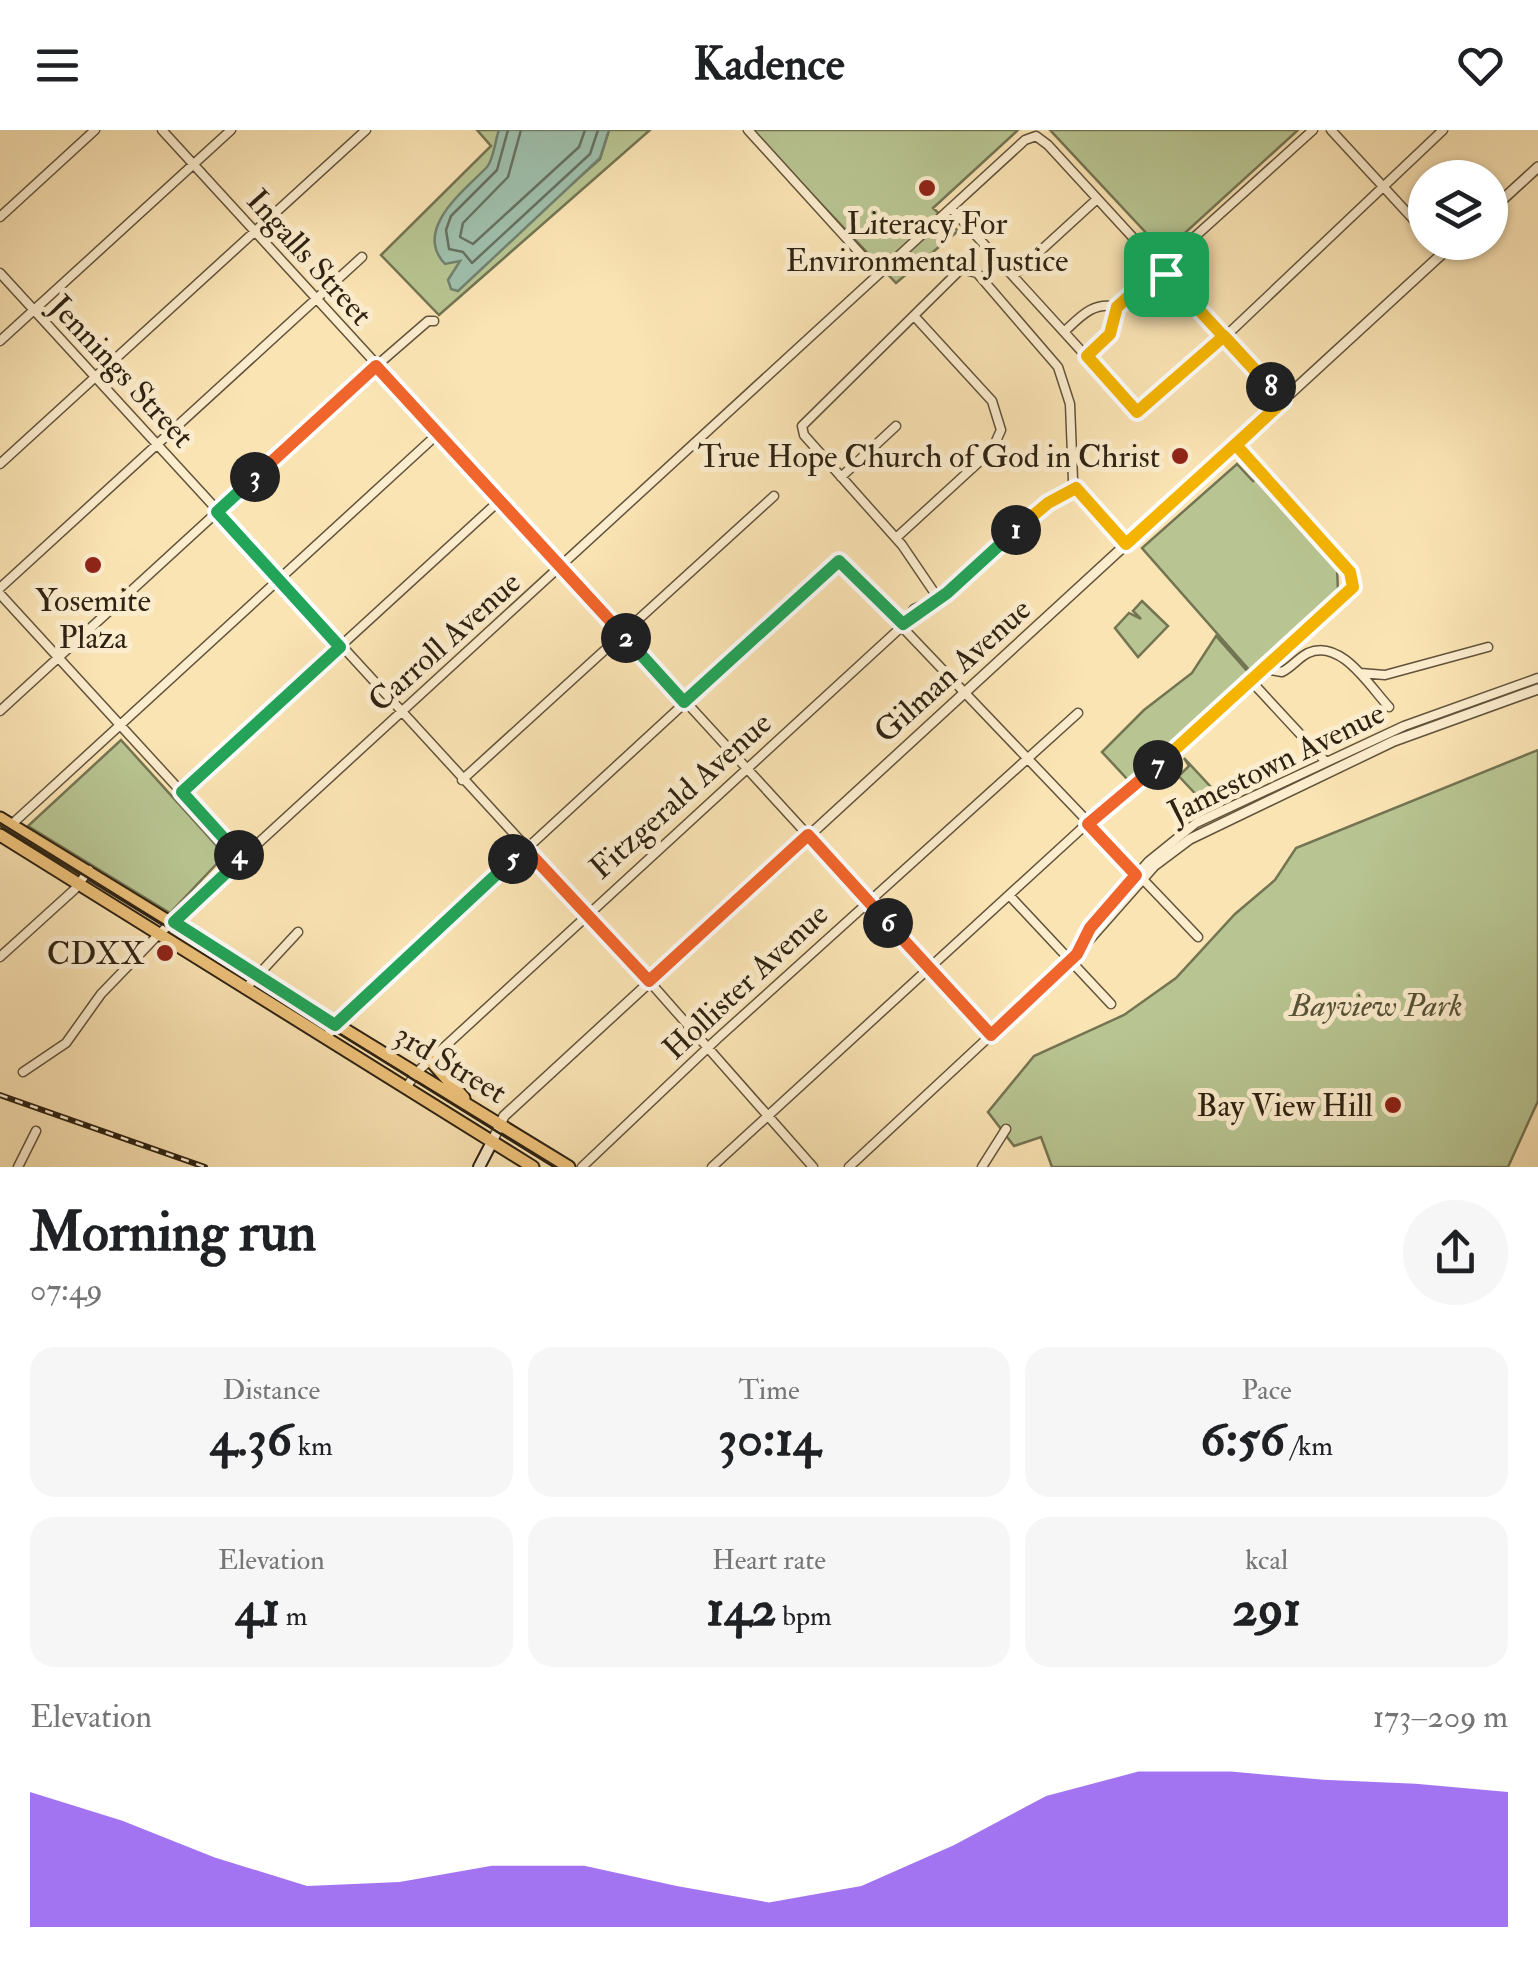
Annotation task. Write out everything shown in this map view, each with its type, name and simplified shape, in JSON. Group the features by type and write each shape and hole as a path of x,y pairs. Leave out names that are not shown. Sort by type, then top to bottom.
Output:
{"main road":[{"name":"3rd Street","path":"6,821 569,1167"},
{"name":"3rd Street","path":"0,835 533,1167"},
{"path":"430,1060 474,1108"},
{"path":"479,1167 492,1142"}],"street":[{"path":"0,217 96,130"},
{"name":"Ingalls Street","path":"162,130 991,1035"},
{"path":"0,341 231,130"},
{"path":"0,464 366,130"},
{"path":"748,130 877,272"},
{"path":"1087,356 1110,334 1117,307 1313,130"},
{"path":"1331,130 1408,214"},
{"path":"950,208 1137,412 1224,336 1443,130"},
{"name":"Carroll Avenue","path":"23,1072 66,1042 101,994 158,936 1020,144 1040,138 1097,199"},
{"path":"1508,194 1538,167"},
{"path":"1014,275 1097,199 1283,401"},
{"path":"242,858 0,591 362,257"},
{"name":"Gilman Avenue","path":"492,1142 500,1124 649,981 1436,260"},
{"path":"938,598 896,538 804,435 803,422 916,318 956,271 966,268 978,273 1058,367 1070,404 1069,464 1076,488 1126,544"},
{"name":"Jennings Street","path":"0,273 649,981 814,1167"},
{"path":"1064,332 1089,309 1100,304 1117,307"},
{"path":"896,538 992,450 1001,430 1000,414 992,400 916,318"},
{"path":"0,712 376,366 431,321"},
{"path":"840,476 896,426"},
{"path":"0,835 6,821 119,725 430,441"},
{"path":"712,1167 1353,587 1350,572 1236,445"},
{"name":"Fitzgerald Avenue","path":"406,1088 416,1072 903,624 1048,503 1076,488"},
{"path":"462,780 774,496"},
{"path":"182,792 499,501"},
{"path":"327,1038 335,1025 839,561 1198,937"},
{"path":"1352,667 1378,677 1488,647"},
{"path":"1265,669 1282,672 1322,650 1335,653 1388,708"},
{"path":"1251,680 1329,766"},
{"name":"Jamestown Avenue","path":"849,1167 1070,962 1139,877 1201,832 1406,731 1533,685"},
{"name":"Hollister Avenue","path":"582,1167 868,900 1078,713"},
{"path":"0,957 79,884 89,870"},
{"path":"1008,896 1111,1004"},
{"path":"245,989 298,932"},
{"path":"982,1167 1006,1130"},
{"path":"18,1167 36,1131"}],"green space":[{"path":"477,130 518,130 453,257 472,273 600,159 609,130 650,130 439,315 381,255 491,146"},
{"path":"751,130 1018,130 933,208 958,231 896,283"},
{"path":"1050,130 1298,130 1164,252"},
{"path":"1237,464 1253,481 1256,479 1337,567 1338,592 1251,672 1142,548"},
{"path":"1142,601 1168,626 1138,657 1115,628 1129,613 1141,619 1133,611"},
{"path":"1216,636 1248,672 1128,780 1102,752 1144,710 1192,673"},
{"path":"121,740 225,855 170,913 28,826"},
{"name":"Bayview Park","path":"1538,750 1538,1101 1508,1167 1052,1167 1041,1137 1014,1146 988,1112 1034,1056 1124,1015 1176,978 1235,914 1275,880 1296,848"},
{"path":"1184,758 1220,801 1213,795 1206,805 1172,769 1181,774 1189,766"}],"water":[{"path":"499,130 609,130 600,158 458,291 451,289 448,280 460,261 445,264 436,251 438,224 456,198 489,164"}],"tram line":[{"path":"0,823 554,1167"}],"railway":[{"path":"0,1095 205,1167"}],"place":[{"name":"Literacy For Environmental Justice","path":"927,188"},
{"name":"True Hope Church of God in Christ","path":"1180,456"},
{"name":"Yosemite Plaza","path":"93,565"},
{"name":"CDXX","path":"165,953"},
{"name":"Bay View Hill","path":"1393,1105"}],"route":[{"path":"1166,274 1160,268 1117,307 1116,324 1110,334 1087,356 1137,412 1224,336 1283,401 1236,445 1350,572 1353,587 1345,599 1088,824 1136,875 1090,928 1077,954 991,1035 920,962 808,835 649,981 525,848 335,1025 174,922 242,858 182,792 340,647 217,512 376,366 684,702 839,561 903,624 947,593 1048,503 1076,488 1126,544 1283,401 1217,328 1166,274"}]}
